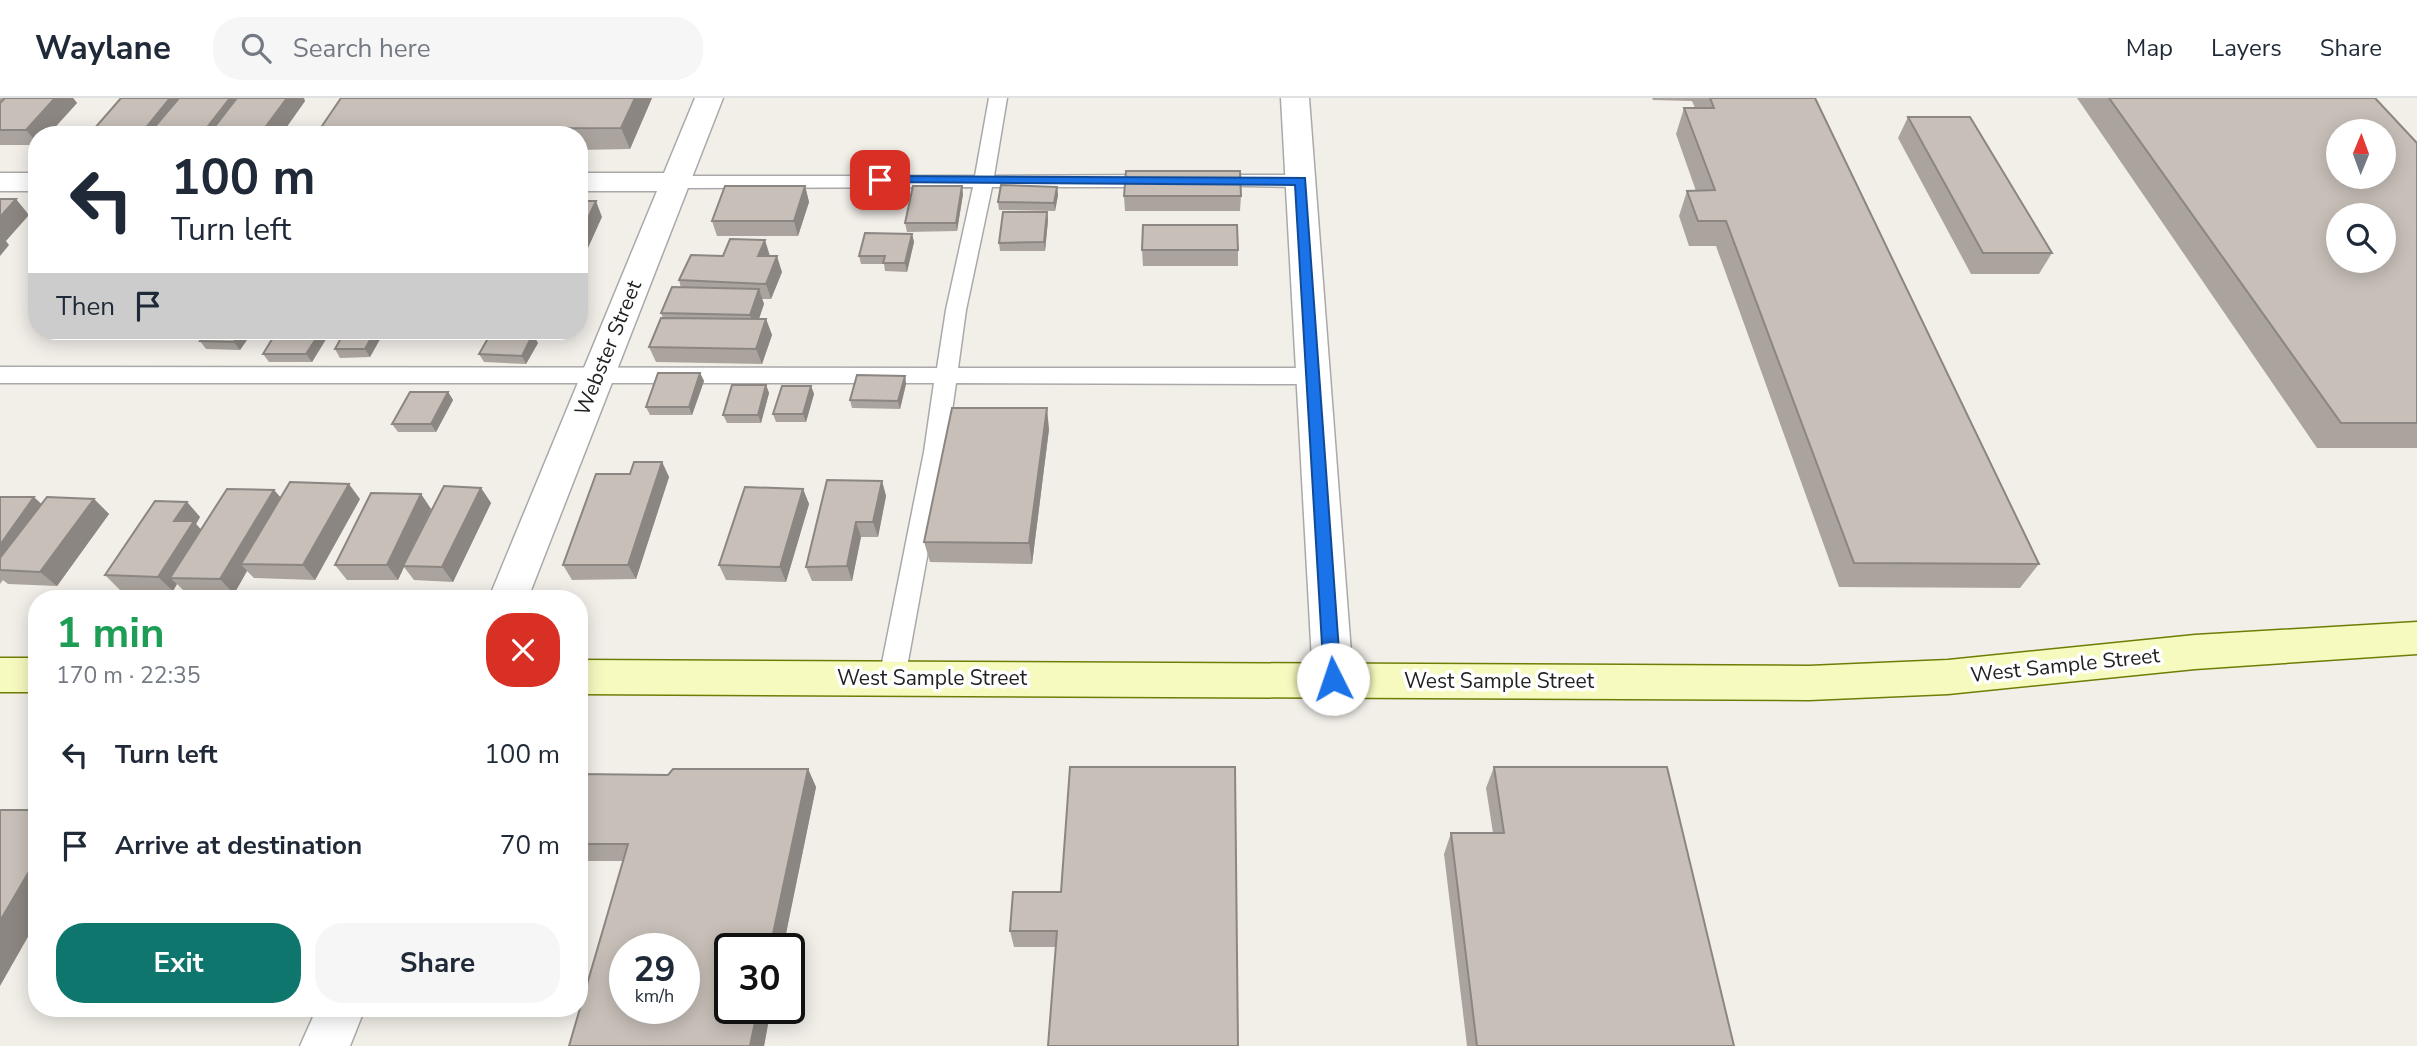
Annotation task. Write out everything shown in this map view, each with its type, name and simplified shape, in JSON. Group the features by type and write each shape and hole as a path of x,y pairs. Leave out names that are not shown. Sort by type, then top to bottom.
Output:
{"main road":[{"name":"West Sample Street","path":"588,677 1810,682 1948,677 2195,652 2417,638"},
{"path":"0,675 28,675"}],"street":[{"name":"Webster Street","path":"511,590 709,98"},
{"path":"1295,98 1333,679"},
{"path":"588,182 674,181"},
{"path":"0,182 28,182"},
{"path":"326,1046 337,1017"}],"lane":[{"path":"892,678 935,452 945,376 998,98"},
{"path":"674,181 1301,181"},
{"path":"0,375 1313,376"}],"building":[{"path":"5,98 55,98 26,130 0,130 0,103"},
{"path":"121,98 170,98 147,126 97,126"},
{"path":"179,98 230,98 208,126 155,126"},
{"path":"237,98 287,98 266,126 215,126"},
{"path":"341,98 635,98 621,128 322,126"},
{"path":"1710,98 1815,98 2039,564 1854,563 1726,221 1698,221 1687,191 1715,190 1684,108 1714,108"},
{"path":"2109,98 2375,98 2395,119 2326,119 2326,189 2396,189 2396,120 2417,143 2417,423 2341,423"},
{"path":"1908,117 1970,117 2052,253 1983,253"},
{"path":"1126,171 1240,171 1241,196 1124,196"},
{"path":"1001,185 1057,187 1054,203 998,202"},
{"path":"725,186 805,186 794,221 712,221"},
{"path":"913,186 962,186 956,223 905,223"},
{"path":"0,199 16,199 0,217"},
{"path":"588,201 596,201 588,218"},
{"path":"1003,212 1047,212 1044,242 999,243"},
{"path":"1143,225 1237,225 1238,250 1142,250"},
{"path":"865,233 912,234 905,263 883,263 885,256 859,256"},
{"path":"730,239 765,240 758,256 777,256 766,284 679,280 691,255 723,256"},
{"path":"672,287 759,289 750,315 661,313"},
{"path":"661,318 766,319 756,349 649,347"},
{"path":"201,340 235,340 234,342"},
{"path":"272,340 315,340 306,354 263,354"},
{"path":"340,340 370,340 365,349 335,349"},
{"path":"487,340 530,340 522,356 479,354"},
{"path":"658,373 700,373 689,407 646,407"},
{"path":"857,375 905,376 898,401 850,400"},
{"path":"732,385 766,385 758,415 723,415"},
{"path":"782,386 811,386 803,414 773,414"},
{"path":"410,392 448,392 431,424 392,424"},
{"path":"952,408 1047,408 1029,543 924,542"},
{"path":"634,462 662,462 628,565 563,565 596,474 630,474"},
{"path":"827,480 882,481 873,522 856,522 847,566 806,567"},
{"path":"290,482 349,484 303,565 241,564"},
{"path":"444,486 481,488 442,567 403,566"},
{"path":"745,487 803,489 780,567 719,565"},
{"path":"227,489 274,490 220,579 170,578"},
{"path":"371,493 421,494 387,565 335,565"},
{"path":"0,497 34,497 0,545"},
{"path":"47,497 94,499 40,572 0,570 0,558"},
{"path":"155,501 187,502 174,521 194,521 158,577 105,575"},
{"path":"1070,767 1235,767 1238,1046 1048,1046 1057,931 1010,931 1013,892 1061,892"},
{"path":"1494,767 1667,767 1734,1046 1477,1046 1451,833 1504,833"},
{"path":"673,769 808,769 773,933 714,933 714,1024 755,1024 750,1046 569,1046 577,1017 588,1017 588,981 628,844 588,844 588,774 668,775"},
{"path":"0,810 28,810 28,873 0,921"}],"route":[{"path":"880,180 1301,181 1333,679"}]}
